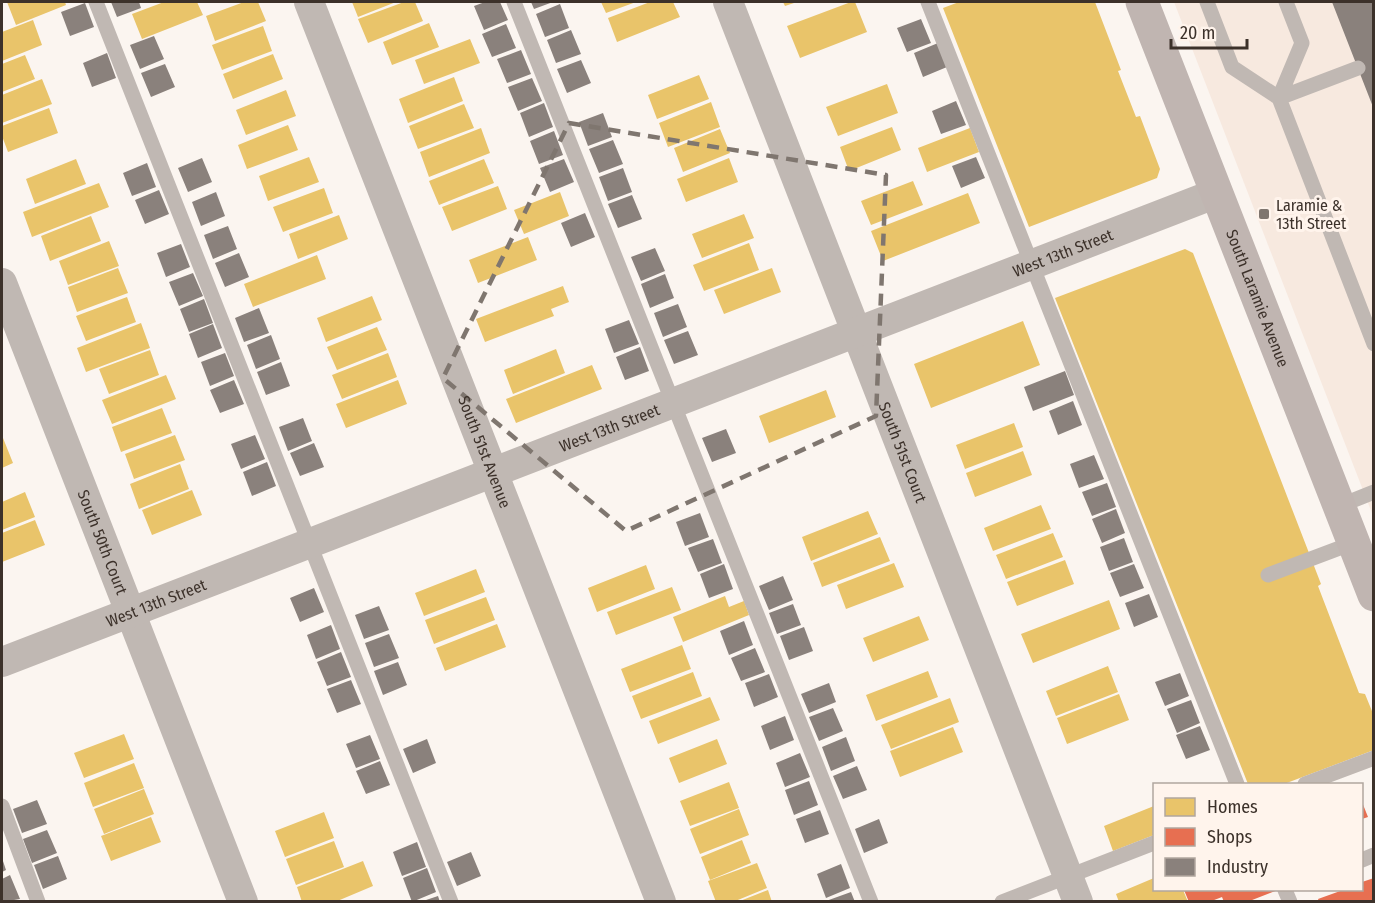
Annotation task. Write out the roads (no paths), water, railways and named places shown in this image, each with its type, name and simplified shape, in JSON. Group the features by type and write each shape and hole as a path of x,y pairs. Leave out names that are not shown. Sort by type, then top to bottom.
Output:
{"main road":[{"name":"South Laramie Avenue","path":"1142,2 1373,590"}],"street":[{"name":"South 51st Avenue","path":"309,2 661,902"},
{"name":"South 51st Court","path":"728,2 1073,889"},
{"name":"West 13th Street","path":"2,662 1217,193"},
{"name":"South 50th Court","path":"2,283 243,902"}],"lane":[{"path":"96,2 451,902"},
{"path":"514,2 871,902"},
{"path":"928,2 1237,783"},
{"path":"1207,2 1232,67 1279,98 1374,344"},
{"path":"1279,98 1302,43 1286,2"},
{"path":"1279,98 1358,68"},
{"path":"1339,506 1374,492"},
{"path":"1268,575 1353,543"},
{"path":"1308,783 1374,758"},
{"path":"2,806 38,902"},
{"path":"1002,902 1073,889 1153,844"}],"place":[{"name":"Laramie & 13th Street","path":"1264,214"}]}
